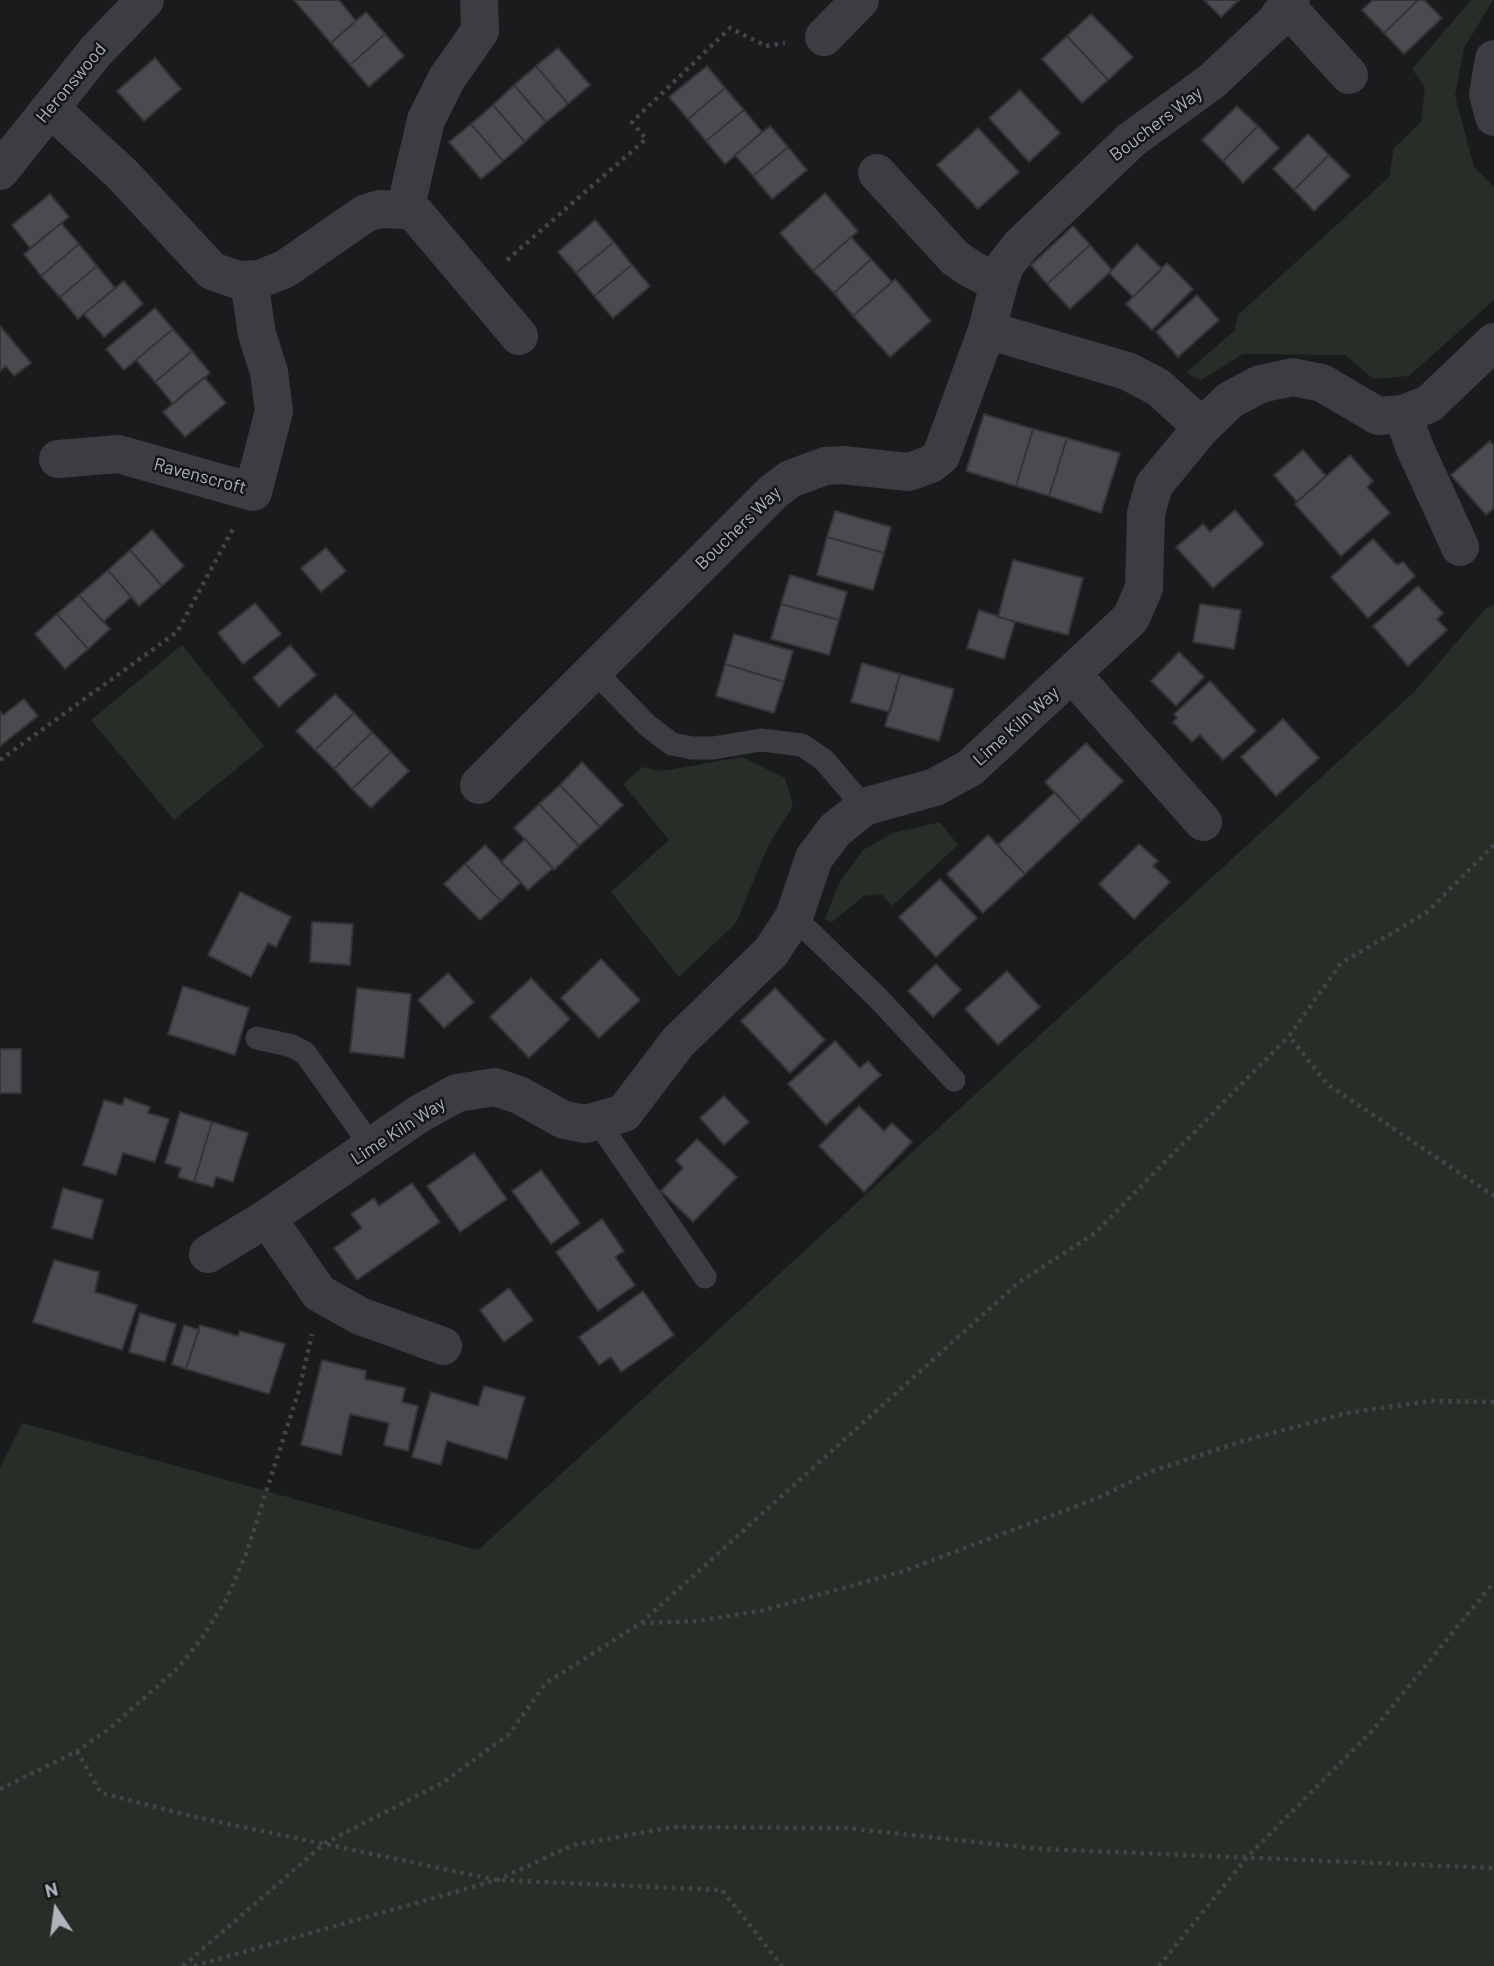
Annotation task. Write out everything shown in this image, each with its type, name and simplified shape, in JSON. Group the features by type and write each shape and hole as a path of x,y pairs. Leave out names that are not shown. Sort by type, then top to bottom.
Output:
{"street":[{"name":"Heronswood","path":"0,171 96,51 145,0"},
{"path":"405,210 414,161 426,120 447,78 480,31 479,0"},
{"path":"824,37 860,0"},
{"path":"1289,4 1349,75"},
{"name":"Bouchers Way","path":"479,785 773,492 790,479 825,466 909,472 932,464 947,444 987,330 1006,264 1020,246 1099,168 1131,140 1212,81 1289,4"},
{"path":"1494,60 1488,79 1488,94 1494,117"},
{"path":"50,108 122,174 212,271 225,278 249,281 285,270 348,222 380,209 405,210 416,214 519,336"},
{"path":"877,173 955,258 971,270 999,283"},
{"name":"Ravenscroft","path":"58,459 118,454 253,492 274,411 268,372 257,334 249,281"},
{"path":"987,330 1127,371 1158,387 1202,427"},
{"path":"1460,547 1413,446 1403,414 1429,404 1494,342"},
{"name":"Lime Kiln Way","path":"208,1254 457,1093 482,1087 519,1095 564,1119 598,1122 624,1113 678,1042 763,960 794,917 814,858 835,830 864,807 935,787 970,768 1122,627 1136,608 1144,588 1146,513 1150,493 1160,474 1202,427 1245,390 1293,377 1322,383 1378,416 1403,414"},
{"path":"1073,674 1203,822"},
{"path":"267,1217 319,1293 360,1316 443,1346"}],"lane":[{"path":"595,672 648,726 672,744 713,748 761,740 802,745 816,753 864,807"},
{"path":"794,917 878,998 954,1080"},
{"path":"257,1038 292,1046 304,1053 372,1147"},
{"path":"598,1122 705,1277"}],"path":[{"path":"477,286 646,139 632,122 730,28 766,46 824,37"},
{"path":"0,760 177,632 253,492"},
{"path":"183,1966 325,1843 444,1782 509,1734 546,1683 641,1623 1017,1283 1095,1233 1289,1036 1341,963 1426,914 1494,845"},
{"path":"1289,1036 1327,1084 1494,1196"},
{"path":"0,1789 77,1751 117,1723 178,1668 225,1602 246,1554 291,1416 319,1293"},
{"path":"641,1623 698,1621 764,1610 901,1572 1098,1498 1152,1471 1243,1441 1346,1413 1430,1401 1494,1402"},
{"path":"1158,1966 1250,1855 1373,1730 1494,1582"},
{"path":"77,1751 101,1793 195,1817 497,1880 722,1890 782,1966"},
{"path":"194,1966 497,1880 573,1845 673,1827 846,1828 1041,1849 1250,1855 1494,1868"}],"shaded area":[{"path":"1471,0 1493,0 1464,48 1455,95 1474,167 1494,187 1494,300 1409,376 1373,379 1345,355 1243,354 1201,380 1186,373 1235,330 1238,315 1389,177 1394,148 1421,122 1425,87 1412,69"},
{"path":"1494,605 1494,1966 0,1966 0,1468 22,1423 478,1550 1413,693 1485,609"},
{"path":"182,645 264,746 174,820 91,720"},
{"path":"742,757 785,778 793,806 768,846 736,923 679,977 611,892 669,840 623,784 642,767 662,771"},
{"path":"940,822 958,845 892,906 882,894 864,896 832,922 825,919 839,883 863,850 893,833"}],"building":[{"path":"294,0 339,0 356,21 331,43"},
{"path":"1204,0 1239,0 1221,17"},
{"path":"1373,0 1418,0 1384,33 1362,10"},
{"path":"1418,0 1424,0 1442,18 1404,54 1384,33"},
{"path":"366,12 385,34 350,65 331,43"},
{"path":"1091,14 1133,57 1108,80 1067,36"},
{"path":"385,34 404,56 369,87 350,65"},
{"path":"1067,36 1108,80 1082,103 1042,59"},
{"path":"558,48 590,85 568,104 536,66"},
{"path":"155,58 181,89 144,121 117,91"},
{"path":"536,66 568,104 546,122 514,85"},
{"path":"707,66 725,88 688,119 669,97"},
{"path":"514,85 546,122 525,142 493,105"},
{"path":"725,88 744,110 706,141 688,119"},
{"path":"1020,90 1060,133 1029,162 989,118"},
{"path":"493,105 525,142 503,161 471,124"},
{"path":"1237,106 1258,126 1223,161 1202,140"},
{"path":"744,110 762,132 725,164 706,141"},
{"path":"471,124 503,161 481,179 449,142"},
{"path":"770,126 788,147 753,176 735,155"},
{"path":"1258,126 1279,148 1243,183 1223,161"},
{"path":"978,128 1019,172 978,209 937,165"},
{"path":"1308,134 1329,155 1294,190 1273,169"},
{"path":"788,147 807,170 772,199 753,176"},
{"path":"1329,155 1350,176 1314,211 1294,190"},
{"path":"825,193 858,231 813,271 780,233"},
{"path":"50,194 69,217 30,248 12,225"},
{"path":"595,220 614,242 576,273 558,252"},
{"path":"61,223 79,244 41,276 24,254"},
{"path":"1073,226 1090,245 1047,284 1031,265"},
{"path":"851,237 871,259 834,293 813,271"},
{"path":"614,242 632,265 594,296 576,273"},
{"path":"79,244 97,266 60,297 41,276"},
{"path":"1137,244 1162,269 1133,297 1109,273"},
{"path":"1090,245 1112,270 1070,309 1047,284"},
{"path":"871,259 892,282 853,316 834,293"},
{"path":"1167,263 1193,289 1152,330 1126,304"},
{"path":"632,265 650,286 613,318 594,296"},
{"path":"97,266 115,288 78,319 60,297"},
{"path":"895,279 931,321 890,357 853,316"},
{"path":"124,281 143,304 104,337 84,314"},
{"path":"1197,295 1219,320 1178,357 1156,332"},
{"path":"155,308 173,329 124,370 106,349"},
{"path":"0,326 31,363 14,376 6,366 0,371"},
{"path":"173,329 192,351 155,382 136,360"},
{"path":"192,351 210,373 173,404 155,382"},
{"path":"204,377 226,403 185,437 163,412"},
{"path":"984,414 1033,429 1016,486 966,471"},
{"path":"1033,429 1067,438 1049,496 1016,486"},
{"path":"1067,438 1120,453 1101,513 1049,496"},
{"path":"1490,441 1494,446 1494,508 1486,515 1451,475"},
{"path":"1303,450 1326,476 1297,502 1274,475"},
{"path":"1350,455 1373,481 1367,487 1390,513 1341,556 1295,504"},
{"path":"1235,510 1264,544 1213,588 1176,547 1203,524 1210,532"},
{"path":"835,511 891,527 884,553 827,537"},
{"path":"152,530 184,566 162,586 130,550"},
{"path":"827,537 884,553 873,590 817,575"},
{"path":"1373,539 1397,565 1403,562 1415,576 1368,618 1331,577"},
{"path":"326,548 346,571 321,592 301,568"},
{"path":"130,550 162,586 139,606 108,570"},
{"path":"1013,560 1083,578 1068,635 998,617"},
{"path":"108,570 131,597 103,622 79,595"},
{"path":"790,575 847,592 839,620 781,604"},
{"path":"1418,586 1443,613 1437,619 1447,630 1408,666 1373,626"},
{"path":"79,595 110,629 88,649 57,614"},
{"path":"255,603 281,634 243,664 218,633"},
{"path":"781,604 839,620 829,655 771,639"},
{"path":"1200,604 1241,610 1234,649 1193,642"},
{"path":"979,610 1015,622 1004,659 967,648"},
{"path":"57,614 88,649 65,669 35,634"},
{"path":"734,634 793,651 784,682 725,664"},
{"path":"290,645 316,675 279,707 253,678"},
{"path":"1179,652 1204,677 1176,706 1151,681"},
{"path":"862,663 900,674 890,712 851,702"},
{"path":"725,664 784,682 774,713 716,696"},
{"path":"900,674 954,689 939,741 885,726"},
{"path":"1210,681 1256,731 1223,760 1200,735 1192,742 1173,722 1177,718 1174,714"},
{"path":"335,694 354,713 315,750 296,731"},
{"path":"24,699 38,716 0,746 0,711 3,715"},
{"path":"354,713 372,732 334,769 315,750"},
{"path":"1283,719 1319,758 1276,796 1241,757"},
{"path":"372,732 391,752 352,789 334,769"},
{"path":"1086,743 1123,781 1081,821 1045,782"},
{"path":"391,752 409,771 371,808 352,789"},
{"path":"582,762 623,805 600,827 560,785"},
{"path":"560,785 600,827 579,846 539,804"},
{"path":"1055,792 1081,821 1025,874 998,845"},
{"path":"539,804 579,846 554,870 514,828"},
{"path":"988,835 1025,874 983,913 947,874"},
{"path":"525,839 553,868 528,890 501,862"},
{"path":"1139,844 1158,861 1153,866 1170,882 1134,919 1099,884"},
{"path":"485,845 521,882 501,901 465,864"},
{"path":"465,864 501,901 480,920 444,884"},
{"path":"940,879 977,918 936,957 899,917"},
{"path":"240,892 291,917 276,947 268,943 251,977 208,955"},
{"path":"312,922 353,924 350,965 310,962"},
{"path":"601,959 640,1000 599,1038 561,998"},
{"path":"936,964 961,990 933,1017 908,991"},
{"path":"1007,971 1040,1007 998,1045 965,1009"},
{"path":"448,973 474,1002 444,1028 418,1000"},
{"path":"531,978 570,1019 529,1058 490,1017"},
{"path":"183,986 249,1008 235,1055 168,1034"},
{"path":"357,988 411,994 404,1058 350,1052"},
{"path":"775,988 825,1040 790,1073 741,1021"},
{"path":"835,1041 860,1068 868,1061 881,1075 826,1125 788,1084"},
{"path":"0,1049 21,1049 21,1093 0,1093"},
{"path":"724,1096 749,1122 724,1145 700,1118"},
{"path":"125,1098 150,1107 148,1113 169,1119 155,1162 123,1153 116,1175 83,1165 104,1100 122,1105"},
{"path":"859,1106 884,1131 892,1123 912,1142 864,1192 819,1146"},
{"path":"180,1112 212,1122 194,1182 178,1177 181,1168 165,1163"},
{"path":"212,1122 248,1133 233,1182 216,1177 213,1187 194,1182"},
{"path":"697,1139 737,1177 693,1222 661,1191 683,1168 676,1160"},
{"path":"474,1153 507,1199 460,1232 427,1186"},
{"path":"541,1170 580,1223 551,1244 512,1191"},
{"path":"412,1183 440,1222 357,1280 334,1248 362,1228 351,1214 374,1198 379,1206"},
{"path":"63,1188 103,1200 92,1239 52,1228"},
{"path":"602,1219 624,1251 615,1257 635,1285 598,1311 556,1252"},
{"path":"54,1260 99,1272 95,1292 137,1305 122,1350 33,1322"},
{"path":"509,1288 533,1320 504,1342 480,1310"},
{"path":"643,1291 674,1335 621,1372 611,1357 599,1365 579,1337"},
{"path":"140,1313 176,1324 165,1362 129,1352"},
{"path":"184,1325 199,1330 186,1369 172,1364"},
{"path":"200,1325 238,1336 240,1331 285,1344 269,1394 186,1369"},
{"path":"322,1360 366,1371 365,1379 405,1388 402,1402 418,1406 408,1451 384,1445 389,1423 350,1414 341,1455 301,1445"},
{"path":"484,1386 525,1397 507,1459 447,1441 441,1465 412,1457 431,1392 478,1406"}]}
